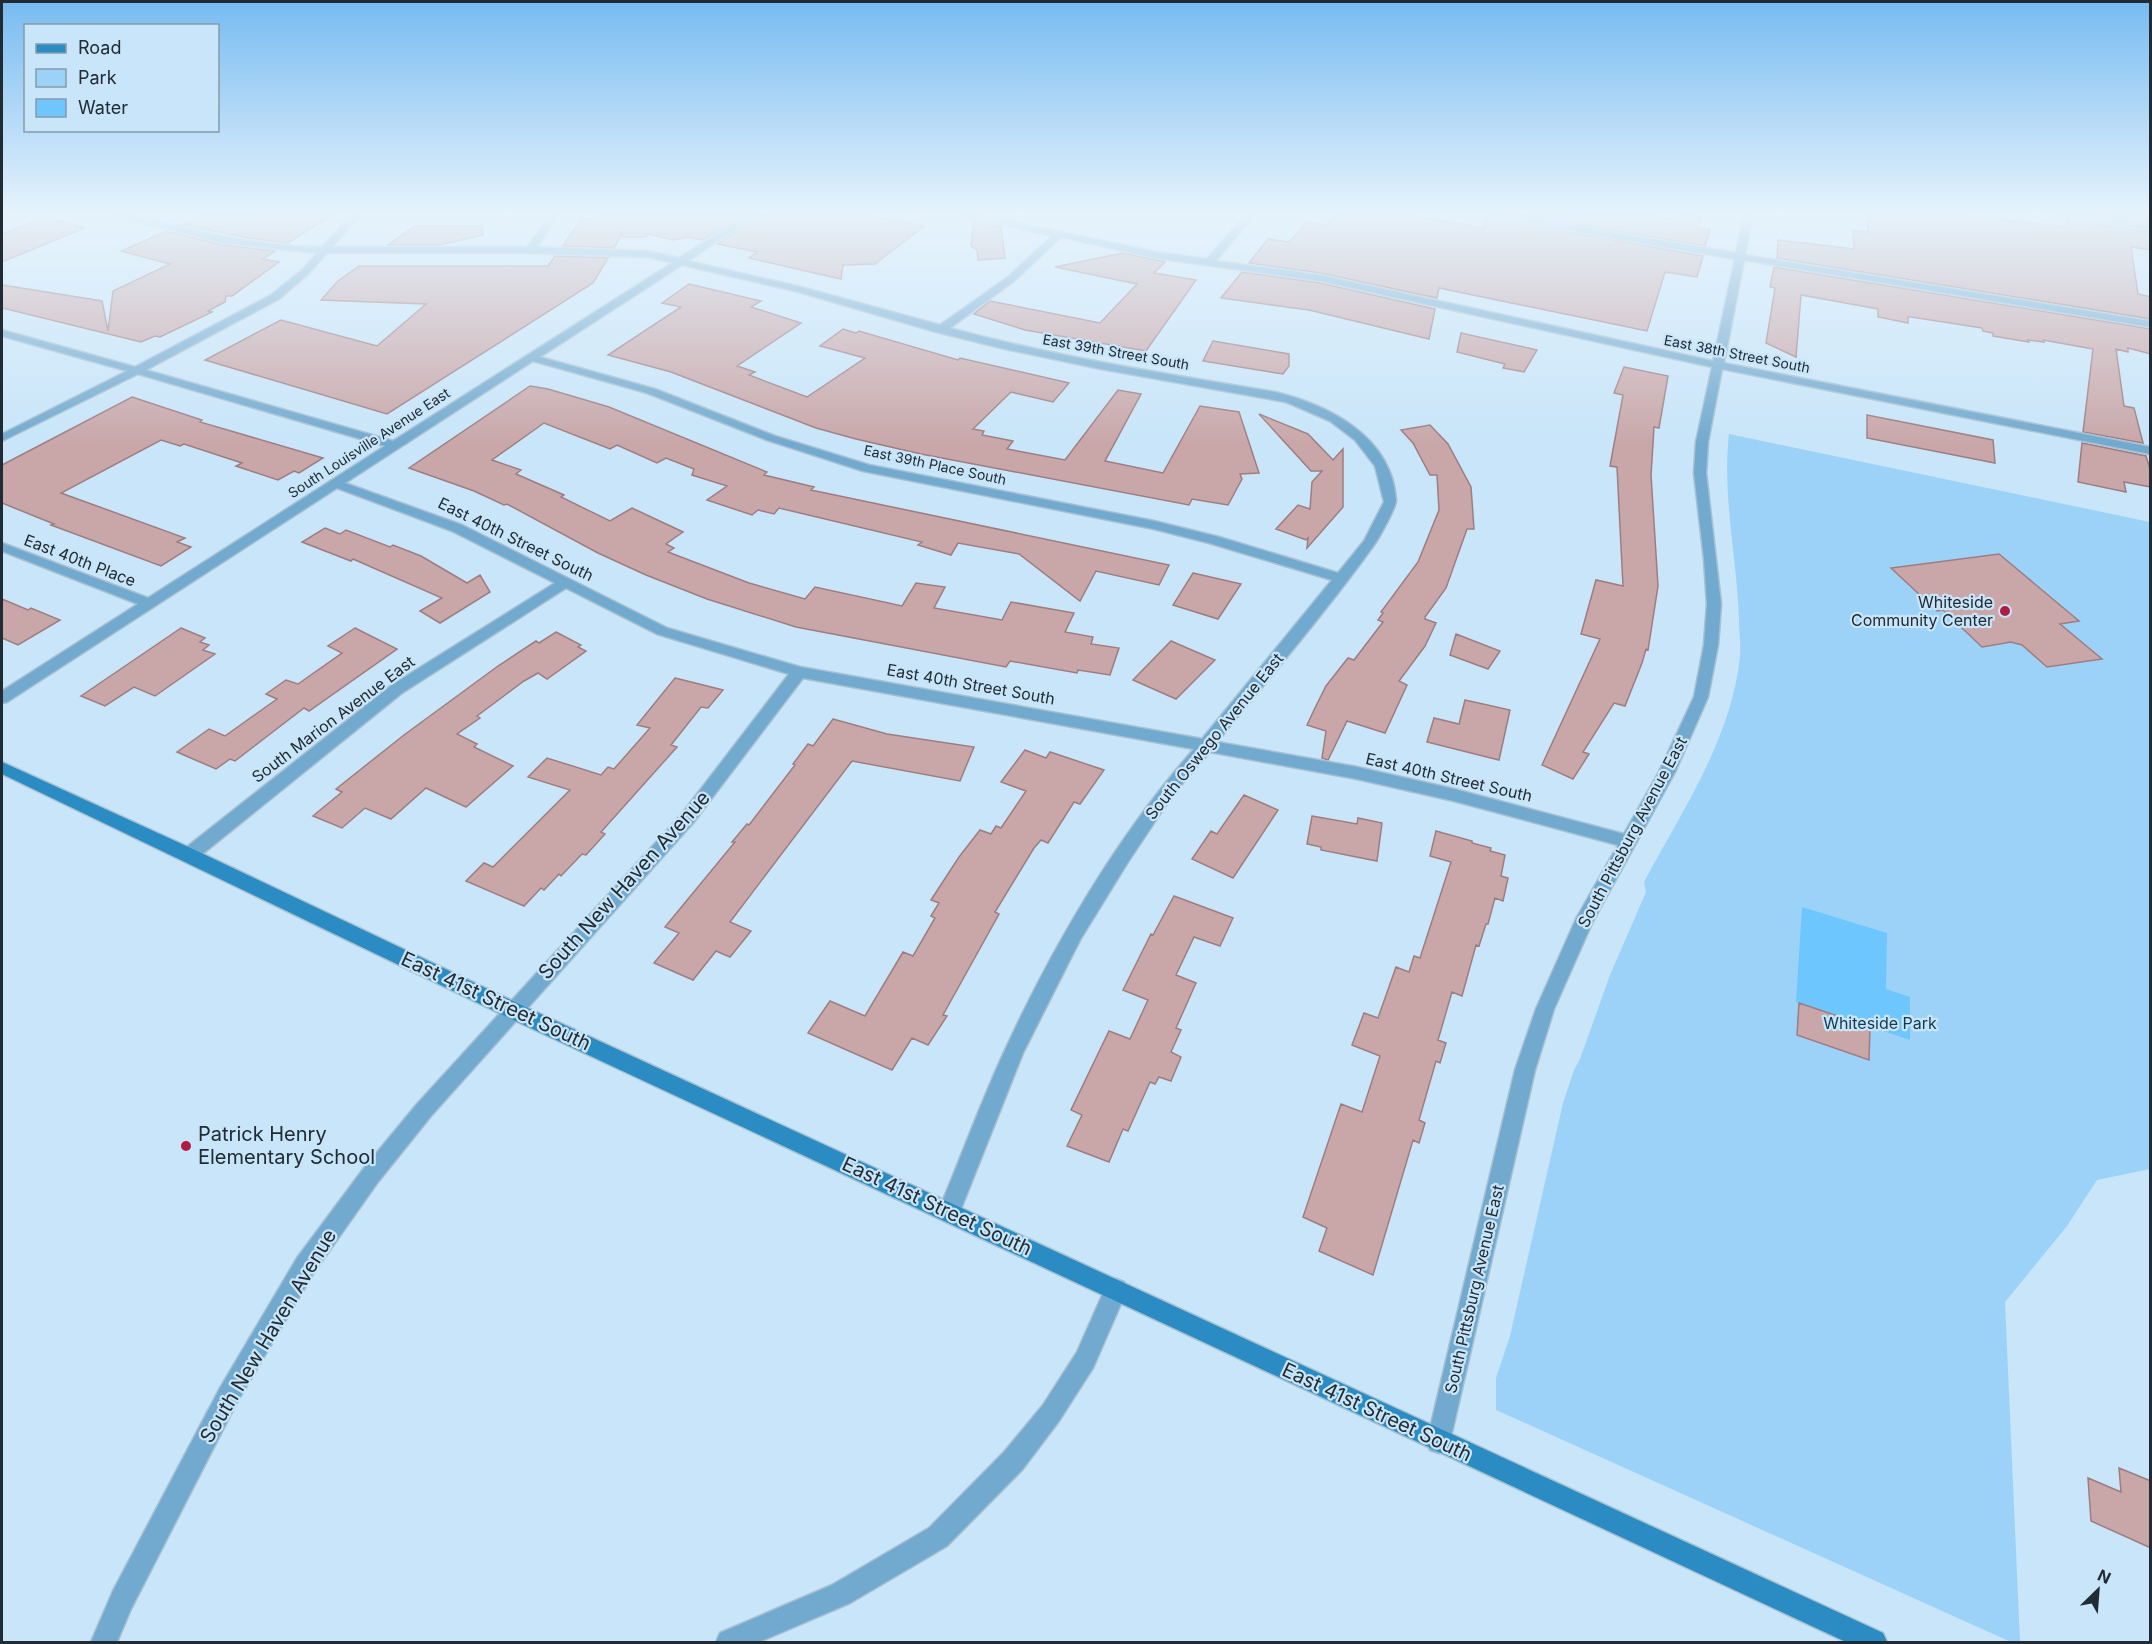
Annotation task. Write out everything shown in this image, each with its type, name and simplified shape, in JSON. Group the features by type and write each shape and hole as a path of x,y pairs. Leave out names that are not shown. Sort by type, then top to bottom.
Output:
{"main road":[{"name":"East 41st Street South","path":"2,768 512,1010 1874,1642"}],"street":[{"path":"2,438 137,370 283,291"},
{"name":"South Louisville Avenue East","path":"2,698 633,291"},
{"name":"East 39th Street South","path":"803,291 940,330 1053,357 1254,390 1294,400 1331,417 1347,428 1372,451 1381,465"},
{"path":"940,330 995,291"},
{"name":"East 38th Street South","path":"1375,291 1530,327 2151,451"},
{"name":"South Pittsburg Avenue East","path":"1439,1441 1525,1070 1545,1009 1571,948 1667,772 1701,697 1712,645 1714,604 1700,473 1702,442 1734,291"},
{"path":"1954,291 2080,310 2151,324"},
{"path":"2,333 393,445"},
{"name":"East 39th Place South","path":"529,357 651,391 771,438 856,465 1154,525 1214,540 1341,578"},
{"name":"South Oswego Avenue East","path":"949,1212 1014,1051 1074,935 1122,857 1168,789 1205,747 1370,542 1390,502 1381,465"},
{"name":"East 40th Street South","path":"334,483 452,526 662,631 799,672 1357,773 1430,789 1628,841"},
{"name":"East 40th Place","path":"2,547 148,603"},
{"name":"South Marion Avenue East","path":"189,855 397,689 566,582"},
{"name":"South New Haven Avenue","path":"104,1642 122,1600 228,1396 306,1266 378,1167 424,1110 687,819 799,672"},
{"path":"729,1642 841,1594 938,1537 1012,1461 1051,1413 1085,1360 1116,1290"}],"green space":[{"name":"Whiteside Park","path":"1729,434 2150,522 2150,1169 2097,1180 2067,1226 2005,1302 2020,1642 2011,1642 1496,1410 1496,1378 1510,1336 1563,1103 1610,975 1646,892 1644,882 1689,801 1716,745 1735,686 1740,647 1738,596 1727,480"}],"water":[{"path":"1802,907 1887,933 1886,989 1910,997 1910,1040 1796,1002"}],"building":[{"path":"2,291 38,291 102,301 108,331 113,291 239,291 232,296 226,296 225,302 208,311 212,312 160,337 155,336 141,342 2,308"},
{"path":"329,291 581,291 387,414 205,360 281,320 377,346 426,304 321,300"},
{"path":"679,291 717,291 761,301 751,307 801,323 737,366 755,372 749,375 807,397 865,358 820,346 843,329 856,333 859,331 958,360 960,358 1069,383 1053,402 1011,392 973,429 984,431 982,435 1013,441 1007,449 1065,460 1118,390 1141,394 1105,461 1163,473 1200,406 1239,412 1259,473 1240,474 1242,479 1228,505 1192,499 1189,505 921,454 816,428 671,372 608,355 681,307 662,303"},
{"path":"1131,291 1188,291 1146,351 1025,330 974,314 990,301 1100,323"},
{"path":"1227,291 1354,291 1435,309 1429,339 1309,310 1221,298"},
{"path":"1403,291 1438,291 1437,298"},
{"path":"1452,291 1659,291 1647,331"},
{"path":"1775,291 1918,291 2151,329 2151,354 2128,348 2128,352 2116,349 2124,406 2134,408 2143,443 2083,432 2093,349 2043,340 2044,342 2028,340 2029,342 1993,336 1993,333 1983,331 1982,328 1911,317 1908,317 1908,323 1878,317 1878,309 1801,295 1796,357 1766,343"},
{"path":"1978,291 2138,291 2138,294 2151,297 2151,319"},
{"path":"1461,333 1537,350 1524,372 1503,368 1505,364 1457,352"},
{"path":"1213,341 1289,354 1289,366 1283,374 1203,361"},
{"path":"1624,367 1668,376 1659,428 1654,427 1651,475 1658,586 1648,650 1646,649 1625,706 1614,703 1583,752 1589,754 1573,779 1542,765 1600,639 1581,634 1596,580 1623,586 1617,467 1610,466 1623,395 1614,393"},
{"path":"530,386 609,407 767,472 764,475 814,487 811,490 1169,565 1159,585 1096,571 1080,601 1019,554 958,543 951,555 918,545 922,542 779,508 774,514 758,510 752,515 707,500 727,486 692,475 694,469 666,458 657,463 617,445 610,449 544,423 492,460 521,470 516,474 564,495 561,497 610,521 632,508 683,532 666,544 674,548 668,552 749,583 805,599 815,587 902,606 916,583 945,587 934,608 1002,620 1011,602 1074,613 1065,632 1093,637 1091,644 1119,648 1110,675 1078,670 1077,673 1010,661 1006,667 796,627 707,599 646,575 598,553 507,504 504,505 474,491 409,468"},
{"path":"132,397 202,420 200,422 323,458 299,473 294,471 278,480 236,466 242,463 184,444 180,446 161,440 61,493 185,538 177,542 191,547 161,566 51,525 54,524 2,503 2,465"},
{"path":"1259,414 1308,434 1333,460 1343,449 1343,507 1307,548 1308,538 1306,540 1276,529 1298,505 1310,509 1312,482 1322,471 1311,471"},
{"path":"1867,415 1993,440 1995,463 1867,438"},
{"path":"1430,425 1448,444 1471,487 1474,529 1467,529 1446,588 1425,617 1436,623 1425,646 1399,681 1407,685 1385,733 1347,721 1328,760 1322,758 1326,731 1307,725 1326,686 1348,658 1354,660 1383,622 1378,620 1383,613 1381,612 1418,562 1439,510 1437,475 1430,475 1413,443 1401,430"},
{"path":"2082,443 2146,456 2151,472 2151,487 2124,482 2126,492 2078,482"},
{"path":"325,528 340,534 346,530 390,547 393,545 421,556 467,583 480,575 490,592 440,623 420,611 442,598 353,559 351,561 302,542"},
{"name":"Whiteside Community Center","path":"1999,554 2079,621 2060,624 2102,659 2047,667 2022,645 2011,642 1982,647 1943,610 1937,611 1891,568"},
{"path":"1193,573 1241,584 1218,619 1173,605"},
{"path":"2,599 60,620 18,645 2,638"},
{"path":"181,628 205,638 200,642 209,645 203,650 215,654 155,696 134,687 105,706 81,696"},
{"path":"355,628 397,649 309,711 304,708 235,761 230,759 216,769 177,752 209,729 225,736 277,699 266,694 286,680 298,684 342,653 328,646"},
{"path":"556,632 581,645 578,647 586,651 547,679 538,673 524,681 457,734 477,744 474,747 513,766 466,807 426,788 391,819 365,808 342,828 313,816 342,792 336,789 404,735 498,666 536,641 539,643"},
{"path":"1456,634 1500,651 1488,669 1450,655"},
{"path":"1171,641 1215,660 1176,699 1133,680"},
{"path":"675,678 723,690 708,708 701,707 671,745 677,747 601,832 605,834 586,855 582,854 561,876 559,874 544,890 541,888 524,906 466,881 484,863 493,867 570,790 528,777 547,758 601,775 608,767 614,769 650,728 637,725"},
{"path":"1465,700 1510,710 1499,760 1427,742 1434,718 1459,724"},
{"path":"833,719 887,734 974,747 960,781 852,761 730,922 751,931 730,957 716,951 693,980 654,963 679,933 665,927 735,842 732,842 747,824 749,825 795,765 793,764 808,744 813,746"},
{"path":"1025,750 1046,758 1050,752 1104,770 1080,804 1074,802 1048,843 1041,840 1034,848 995,912 999,914 943,1015 947,1016 928,1045 912,1038 892,1070 808,1033 830,1001 865,1016 903,952 913,956 935,918 931,916 939,903 931,900 959,857 980,830 991,834 996,826 1001,828 1026,791 1001,782"},
{"path":"1244,795 1278,810 1233,878 1192,859 1211,831 1217,834"},
{"path":"1312,816 1357,824 1358,818 1382,823 1377,861 1321,850 1321,847 1307,844"},
{"path":"1436,831 1472,841 1472,843 1491,848 1490,851 1505,855 1501,876 1508,878 1503,901 1495,898 1488,924 1486,924 1479,946 1476,945 1462,996 1452,992 1438,1040 1446,1043 1440,1063 1436,1061 1419,1120 1425,1123 1419,1143 1413,1140 1373,1275 1319,1251 1327,1228 1303,1217 1341,1104 1362,1112 1380,1056 1352,1045 1364,1013 1378,1018 1396,967 1409,972 1414,956 1420,958 1451,862 1430,856"},
{"path":"1174,896 1233,918 1220,946 1194,937 1176,975 1196,983 1176,1028 1181,1030 1171,1052 1181,1057 1171,1081 1159,1077 1155,1084 1150,1082 1128,1131 1123,1129 1109,1162 1067,1146 1082,1115 1071,1110 1109,1031 1130,1039 1148,1000 1123,990 1151,934 1153,935"},
{"path":"1799,1003 1870,1027 1869,1060 1797,1035"},
{"path":"2119,1468 2151,1481 2151,1548 2091,1521 2088,1478 2121,1492"}],"place":[{"name":"Whiteside Community Center","path":"2005,611"},
{"name":"Patrick Henry Elementary School","path":"186,1146"}]}
